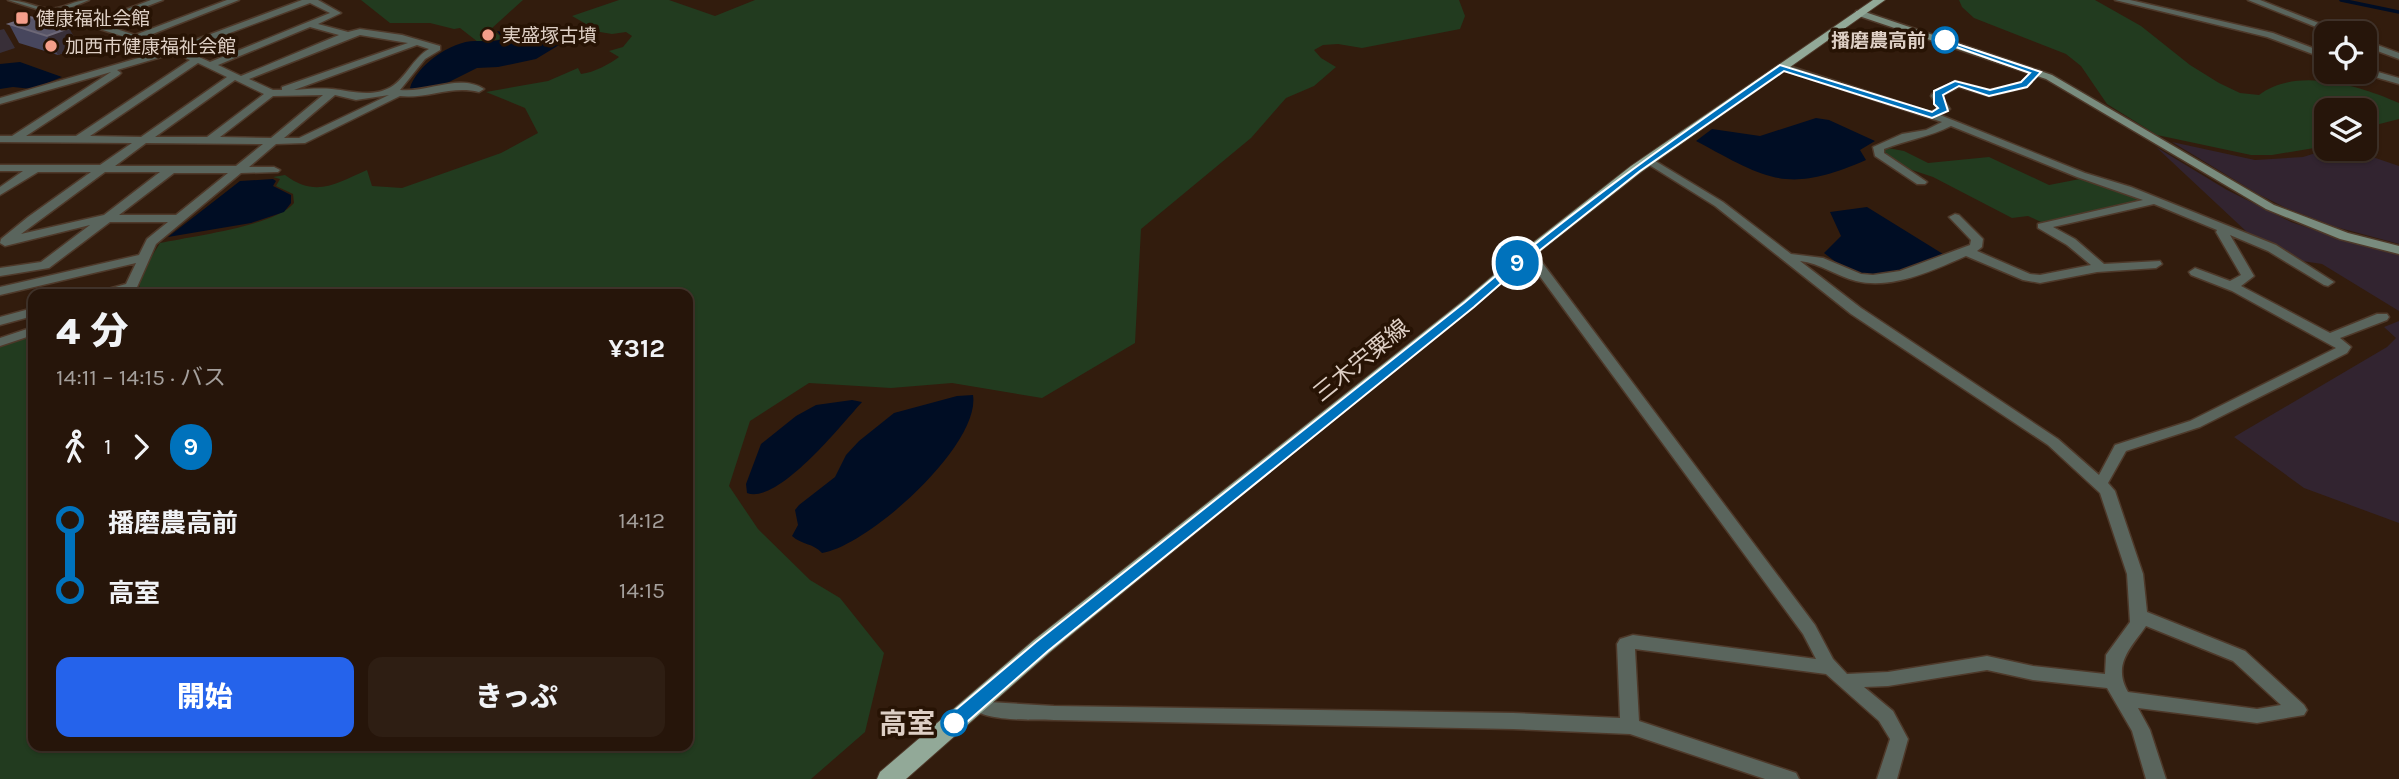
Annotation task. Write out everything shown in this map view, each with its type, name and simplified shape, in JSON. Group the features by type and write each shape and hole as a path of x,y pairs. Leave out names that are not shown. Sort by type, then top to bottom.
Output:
{"main road":[{"name":"三木宍粟線","path":"889,779 1042,646 1469,304 1525,256 1648,161 1880,0"}],"street":[{"path":"12,0 176,50 275,93 333,93 356,97 388,92 410,94 464,85 479,89"},
{"path":"51,12 85,0"},
{"path":"91,25 159,0"},
{"path":"135,38 235,0"},
{"path":"3,102 176,50 311,0 337,13 210,65"},
{"path":"2119,0 2270,35 2314,52"},
{"path":"2252,0 2314,24"},
{"path":"1859,13 2036,72 2061,83 2270,207 2344,236 2399,250"},
{"path":"311,25 348,36"},
{"path":"2,242 143,140 238,77 360,32 437,48 419,60 397,88 388,92"},
{"path":"209,141 275,93 418,42"},
{"path":"2377,48 2399,56"},
{"path":"79,139 198,60"},
{"path":"0,148 131,64"},
{"path":"1783,67 1932,115 2081,175 2127,189 2272,248 2329,282"},
{"path":"1932,115 1945,109 1939,104 1938,93 1958,83 1989,93 2024,85 2036,72"},
{"path":"2377,75 2399,81"},
{"path":"130,289 152,242 333,93"},
{"path":"0,139 301,141 401,93"},
{"path":"1921,181 1879,154 1878,147 1906,136 1929,133 1951,122"},
{"path":"1648,161 1719,204 1866,319 2053,442 2107,491 2119,518 2135,574 2139,616 2139,623 2115,655 2113,682 2141,730 2156,779"},
{"path":"0,168 274,170"},
{"path":"0,192 36,168"},
{"path":"0,272 45,265 172,169"},
{"path":"2102,268 2071,242 2042,226 2152,201"},
{"path":"1788,258 1812,257 1850,275 1870,280 1898,276 1976,247 1979,242 1955,217"},
{"path":"2,242 105,218 179,219"},
{"path":"2225,230 2222,232 2248,273 2247,279 2231,286"},
{"path":"1966,251 2033,278 2102,268 2156,264"},
{"path":"1525,256 1537,264 1809,630 1837,674 1886,716 1899,739 1887,779"},
{"path":"0,291 145,257"},
{"path":"2097,481 2104,479 2120,447 2195,424 2343,350 2344,347 2329,338 2231,286 2195,272"},
{"path":"0,321 28,313"},
{"path":"2329,338 2382,317"},
{"path":"0,342 28,333"},
{"path":"2124,699 2257,716 2298,710 2239,656 2139,616"},
{"path":"1630,726 1629,672 1623,652 1626,644 1633,642 1837,674 1934,674 1987,663 2033,673 2113,682"},
{"path":"977,703 985,709 1054,712 1513,721 1630,726 1789,779"}],"shaded area":[{"path":"2172,142 2255,160 2303,157 2314,154 2314,161 2377,161 2377,159 2399,166 2399,244 2336,227 2258,194"},
{"path":"2156,147 2227,190 2291,222 2350,242 2399,254 2399,311 2322,264 2302,261 2248,233"},
{"path":"2399,321 2399,523 2304,488 2234,437 2387,347 2396,338 2384,327"}],"green space":[{"path":"361,0 523,0 491,29 504,39 478,42 460,28 430,23 390,23"},
{"path":"619,0 669,0 715,16 755,0 1459,0 1465,16 1460,29 1362,48 1338,44 1323,45 1314,50 1336,67 1314,86 1286,98 1251,138 1141,229 1135,343 1042,398 952,383 891,388 809,383 750,421 729,486 758,529 810,580 840,598 884,653 865,732 811,779 0,779 0,344 28,336 28,751 693,751 693,289 139,289 142,272 160,243 252,224 284,211 294,203 293,194 276,186 280,179 273,177 285,175 306,186 316,187 335,184 367,170 372,186 402,188 501,153 538,133 525,108 486,92 548,81 578,68 581,74 601,68 619,57 609,51 623,47 632,36 626,32 600,32 572,16"},
{"path":"1959,0 2095,0 2141,26 2190,65 2240,93 2259,95 2274,86 2310,80 2314,80 2314,84 2348,85 2399,103 2399,119 2377,125 2377,98 2314,98 2314,148 2272,155 2251,155 2157,135 2107,104 2081,66 2066,54 1974,18 1962,7"},
{"path":"1888,148 1904,151 1928,163 1989,157 2049,185 2085,178 2146,200 2043,223 2028,216 2012,218 1933,177 1903,167 1882,150"}],"water":[{"path":"497,31 564,42 536,59 498,67 477,68 437,88 414,91 410,88 419,71 445,50 466,42 503,39"},
{"path":"20,62 62,77 32,89 0,89 0,64"},
{"path":"1816,118 1829,120 1875,141 1860,150 1866,160 1816,177 1778,178 1741,165 1696,141 1712,129 1760,136"},
{"path":"240,181 276,181 273,186 291,195 291,203 284,212 251,223 168,237"},
{"path":"1867,207 1943,254 1885,274 1862,274 1844,267 1824,253 1841,236 1830,212"},
{"path":"973,395 971,416 959,440 941,465 892,513 842,546 822,553 792,536 798,525 795,510 799,505 835,477 846,455 894,413 957,396"},
{"path":"852,400 862,402 809,460 775,487 760,493 747,493 746,484 761,444 796,416 816,405"}],"building":[{"path":"30,17 69,28 47,36 9,24"}],"waterway":[{"path":"2341,0 2399,12"}],"bus line":[{"name":"9","path":"954,723 1042,646 1469,304 1525,256 1636,169 1783,67 1932,115 1945,109 1939,104 1936,96 1938,93 1958,83 1989,93 2012,90 2024,85 2036,72 1945,40"}],"place":[{"name":"健康福祉会館","path":"22,18"},
{"name":"実盛塚古墳","path":"488,35"},
{"name":"播磨農高前","path":"1945,40"},
{"name":"加西市健康福祉会館","path":"51,46"},
{"name":"高室","path":"954,723"}]}
